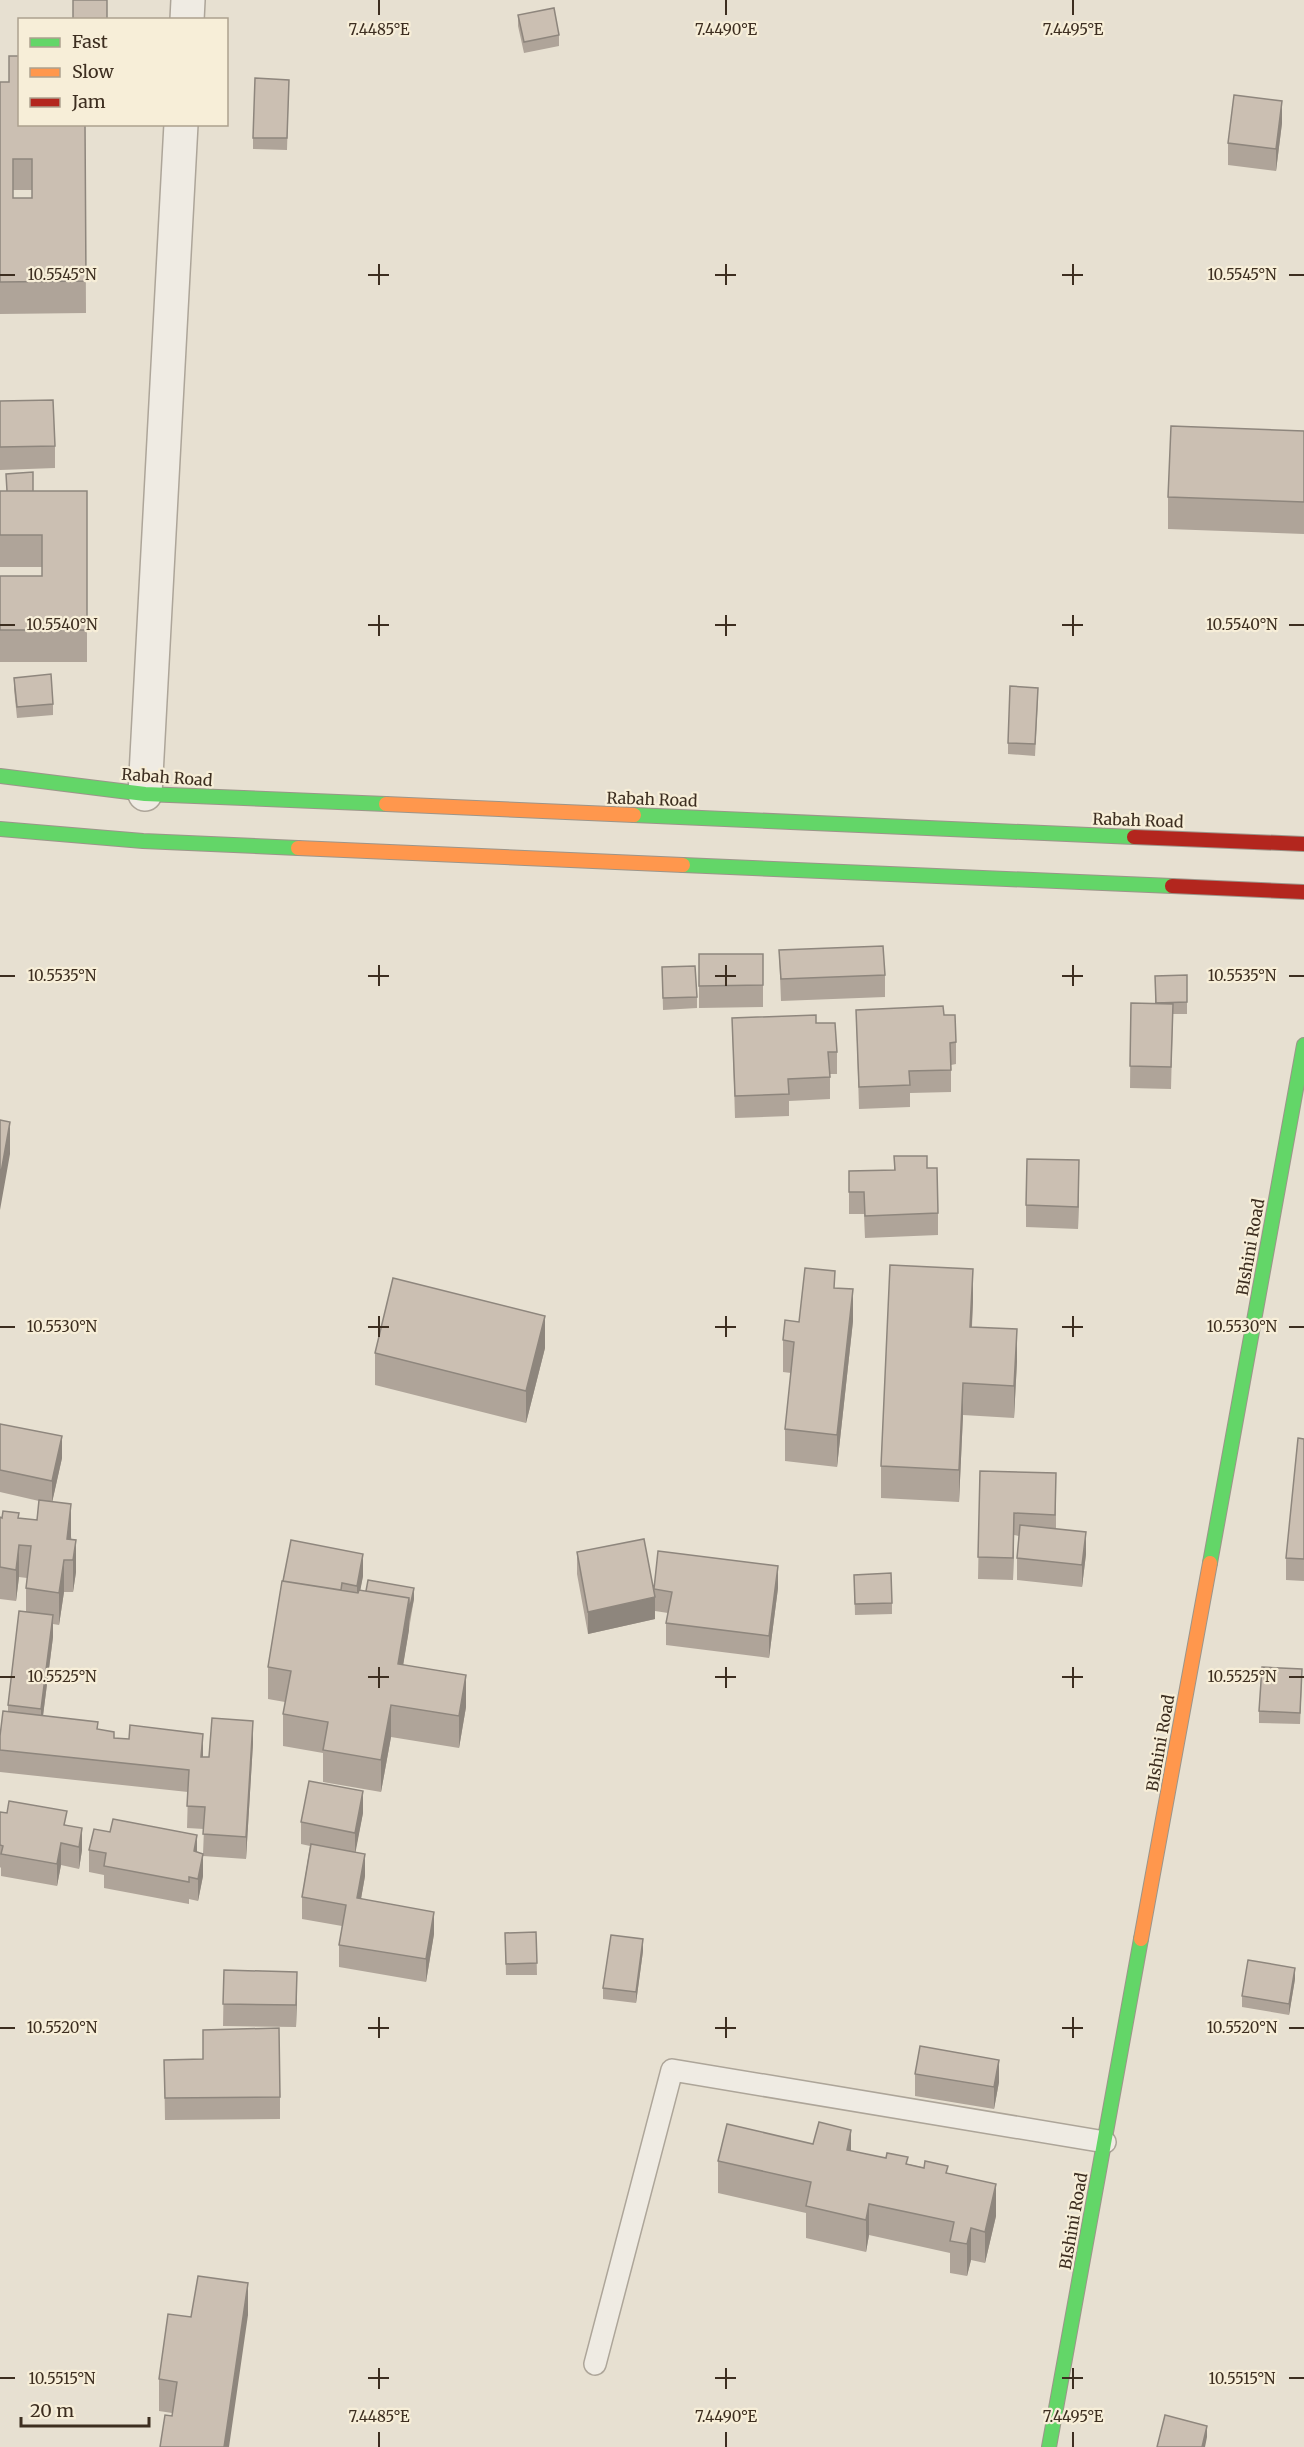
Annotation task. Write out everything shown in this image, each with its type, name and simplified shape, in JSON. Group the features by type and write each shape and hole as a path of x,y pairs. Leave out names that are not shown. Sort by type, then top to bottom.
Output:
{"main road":[{"name":"Rabah Road","path":"0,776 145,794 1304,844"},
{"path":"0,829 155,841 1304,892"},
{"name":"BIshini Road","path":"1049,2447 1304,1045"}],"street":[{"path":"187,18 188,0"},
{"path":"145,794 181,126"}],"lane":[{"path":"595,2364 672,2070 1105,2142"}],"building":[{"path":"73,0 107,0 107,18 73,18"},
{"path":"554,8 559,35 524,42 518,15"},
{"path":"9,56 18,56 18,126 85,126 86,281 0,282 0,82 9,82","holes":["13,159 32,159 32,198 13,198"]},
{"path":"255,78 289,80 287,138 253,138"},
{"path":"1234,95 1282,101 1276,149 1228,143"},
{"path":"53,400 55,446 0,447 0,401"},
{"path":"1171,426 1304,431 1304,502 1168,497"},
{"path":"33,472 33,491 7,491 6,474"},
{"path":"0,491 87,491 87,630 0,630 0,576 42,576 42,535 0,535"},
{"path":"51,674 53,704 17,707 14,678"},
{"path":"1010,686 1038,688 1035,744 1008,743"},
{"path":"883,946 885,975 781,979 779,950"},
{"path":"699,954 763,954 763,985 699,986"},
{"path":"695,966 697,997 663,998 662,967"},
{"path":"1187,975 1187,1002 1156,1003 1155,976"},
{"path":"1131,1003 1173,1004 1171,1067 1130,1066"},
{"path":"943,1006 944,1015 955,1015 956,1042 950,1043 951,1070 909,1071 910,1085 859,1087 856,1010"},
{"path":"816,1015 816,1023 835,1023 837,1052 828,1052 830,1077 788,1079 789,1094 735,1096 732,1018"},
{"path":"0,1120 10,1122 0,1178"},
{"path":"894,1156 927,1156 927,1168 937,1168 938,1213 865,1216 864,1192 849,1192 849,1171 895,1170"},
{"path":"1027,1159 1079,1160 1078,1207 1026,1205"},
{"path":"890,1265 973,1269 970,1327 1017,1329 1014,1386 963,1383 959,1470 881,1466"},
{"path":"805,1268 835,1271 834,1288 853,1289 837,1435 785,1429 794,1342 783,1340 785,1320 799,1322"},
{"path":"393,1278 545,1316 526,1391 375,1353"},
{"path":"0,1424 62,1436 52,1481 0,1470"},
{"path":"1298,1438 1304,1439 1304,1559 1286,1558"},
{"path":"980,1471 1056,1473 1055,1515 1014,1513 1013,1558 978,1557"},
{"path":"39,1500 71,1504 67,1539 76,1540 73,1560 64,1560 59,1593 26,1588 31,1546 19,1545 16,1570 0,1567 0,1517 2,1518 3,1511 19,1513 18,1518 37,1520"},
{"path":"1020,1525 1086,1532 1082,1565 1017,1558"},
{"path":"644,1539 655,1597 588,1612 577,1552"},
{"path":"291,1540 363,1554 357,1586 342,1583 341,1590 283,1581"},
{"path":"658,1551 778,1566 769,1636 666,1623 672,1592 654,1589"},
{"path":"891,1573 892,1603 855,1604 854,1575"},
{"path":"368,1580 414,1588 409,1611 409,1598 366,1591"},
{"path":"282,1581 358,1593 359,1590 409,1598 398,1664 466,1675 459,1716 391,1705 381,1760 323,1750 328,1722 283,1714 291,1671 268,1667"},
{"path":"19,1611 53,1615 41,1709 8,1705"},
{"path":"1262,1667 1302,1669 1300,1713 1259,1711"},
{"path":"3,1711 98,1722 97,1729 114,1732 114,1738 129,1739 130,1725 203,1734 201,1757 209,1757 212,1718 253,1721 246,1837 203,1834 205,1807 187,1806 189,1770 0,1750"},
{"path":"309,1781 363,1791 355,1833 301,1822"},
{"path":"9,1801 67,1811 64,1825 82,1828 79,1847 61,1843 57,1864 1,1854 3,1846 0,1845 0,1812 7,1813"},
{"path":"113,1819 197,1835 194,1851 203,1854 198,1879 189,1877 189,1882 104,1866 106,1853 89,1850 94,1829 110,1832"},
{"path":"311,1844 365,1854 357,1898 434,1912 426,1959 339,1945 346,1905 302,1897"},
{"path":"536,1932 537,1963 506,1964 505,1933"},
{"path":"611,1935 643,1939 636,1992 603,1988"},
{"path":"1248,1960 1295,1968 1289,2004 1242,1996"},
{"path":"224,1970 297,1972 296,2005 223,2004"},
{"path":"279,2028 280,2097 165,2098 164,2060 203,2059 203,2030"},
{"path":"920,2046 999,2060 994,2087 915,2074"},
{"path":"819,2122 851,2130 847,2150 886,2158 887,2153 908,2157 906,2164 924,2168 925,2161 948,2166 946,2173 996,2184 985,2232 971,2228 967,2244 950,2241 954,2222 869,2204 866,2220 806,2206 811,2182 718,2161 727,2124 813,2144"},
{"path":"198,2276 248,2283 224,2447 160,2447 165,2415 172,2416 177,2382 159,2379 168,2314 191,2317"},
{"path":"1165,2415 1207,2426 1202,2447 1157,2447"}],"traffic: fast":[{"path":"0,776 145,794 386,804"},
{"path":"634,815 1134,837"},
{"path":"0,829 143,841 298,848"},
{"path":"683,865 1172,886"},
{"path":"1210,1563 1304,1045"},
{"path":"1049,2447 1141,1939"}],"traffic: slow":[{"path":"386,804 634,815"},
{"path":"298,848 683,865"},
{"path":"1141,1939 1210,1563"}],"traffic: jam":[{"path":"1134,837 1304,844"},
{"path":"1172,886 1304,892"}]}
